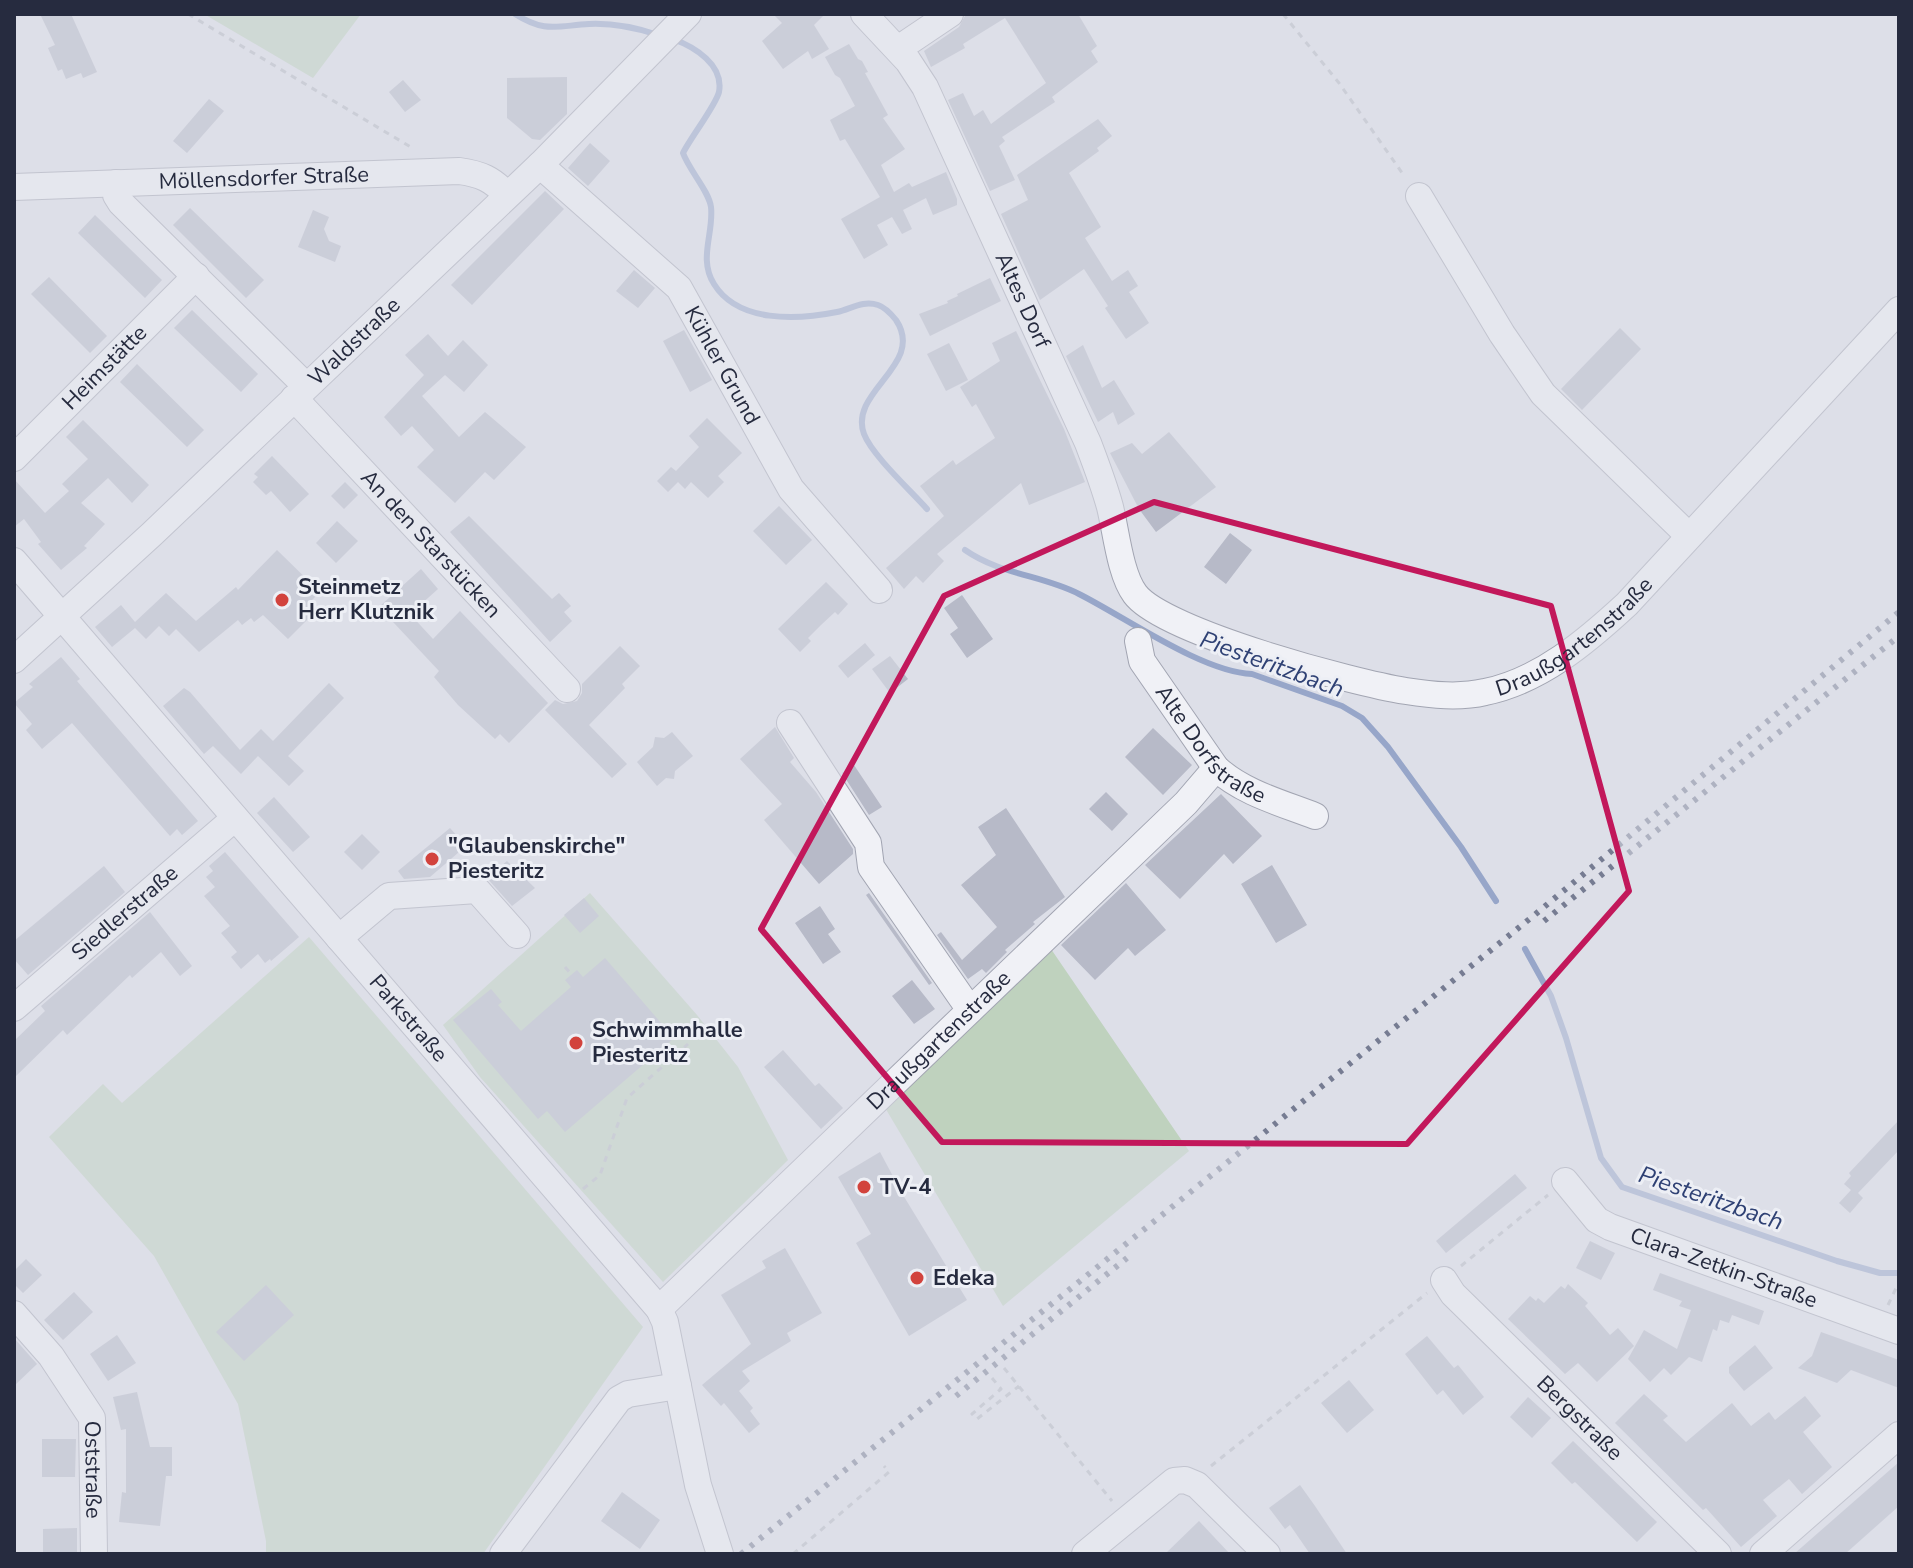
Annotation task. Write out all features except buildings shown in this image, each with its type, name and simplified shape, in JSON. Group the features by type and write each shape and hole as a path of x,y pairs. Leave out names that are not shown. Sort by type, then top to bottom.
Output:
{"street":[{"name":"Waldstraße","path":"14,660 540,165 688,14"},
{"name":"Altes Dorf","path":"864,14 898,49 925,87 1076,416 1109,502 1129,583 1144,604"},
{"path":"898,49 950,14"},
{"name":"Kühler Grund","path":"540,165 679,288 791,489 879,590"},
{"name":"Möllensdorfer Straße","path":"14,187 428,171 480,174 493,180 507,195"},
{"path":"116,183 116,195 121,203 196,276 300,392"},
{"path":"1419,196 1502,334 1543,394 1689,536"},
{"name":"Heimstätte","path":"14,458 196,276"},
{"name":"Draußgartenstraße","path":"1144,604 1220,639 1304,666 1402,690 1465,695 1507,686 1552,664 1627,604 1899,310"},
{"name":"An den Starstücken","path":"300,392 567,689"},
{"name":"Parkstraße","path":"14,561 659,1309 665,1322 698,1485 720,1554"},
{"name":"Alte Dorfstraße","path":"1138,641 1142,661 1216,768 1244,787 1315,816"},
{"path":"790,723 868,843 871,867 970,1010"},
{"name":"Draußgartenstraße","path":"659,1309 1186,803 1216,768"},
{"name":"Siedlerstraße","path":"14,1008 235,818"},
{"path":"339,938 389,896 477,890 517,935"},
{"name":"Clara-Zetkin-Straße","path":"1565,1181 1597,1220 1610,1227 1899,1331"},
{"name":"Bergstraße","path":"1444,1280 1453,1294 1718,1554"},
{"name":"Oststraße","path":"14,1314 51,1356 92,1418 94,1554"},
{"path":"503,1554 619,1399 628,1394 678,1386"},
{"path":"1763,1554 1899,1435"},
{"path":"1085,1554 1127,1520 1185,1483 1267,1554"}],"path":[{"path":"188,14 405,143 427,162 428,171"},
{"path":"1283,14 1339,83 1419,196"},
{"path":"565,967 572,975"},
{"path":"583,1189 600,1175 627,1098 688,1044"},
{"path":"1185,1483 1213,1464 1565,1181"},
{"path":"1004,1368 1127,1520"},
{"path":"992,1378 1001,1389 972,1414 977,1419 1019,1386"},
{"path":"793,1554 889,1472 884,1466"}],"highlighted area":[{"path":"1154,502 1551,606 1629,891 1407,1144 942,1142 761,929 944,596"}],"green space":[{"path":"204,14 361,14 313,78"},
{"path":"590,893 697,1015 738,1067 788,1160 663,1282 480,1077 443,1025"},
{"path":"309,937 643,1327 483,1554 266,1554 238,1404 154,1256 49,1137 103,1084 122,1103"},
{"path":"1051,949 1189,1151 1003,1306 884,1106"}],"waterway":[{"name":"Piesteritzbach","path":"515,14 543,26 606,24 658,35"},
{"name":"Piesteritzbach","path":"673,39 706,58 717,73 719,82 717,98 683,153 707,194 711,207 707,256 709,275 725,297 753,312 787,317 821,315 873,304 896,320 903,336 901,351 895,365 866,404 862,419 864,434 883,462 927,509"},
{"name":"Piesteritzbach","path":"965,550 993,565 1079,594 1210,664 1252,674 1342,706 1362,718 1388,747 1496,901"},
{"name":"Piesteritzbach","path":"1525,949 1551,996 1601,1158 1622,1187 1837,1261 1880,1273 1899,1273"}],"railway":[{"path":"741,1554 1532,917 1899,612"},
{"path":"1544,921 1899,636"},
{"path":"956,1396 1127,1258"}],"place":[{"name":"Steinmetz Herr Klutznik","path":"282,600"},
{"name":"\"Glaubenskirche\" Piesteritz","path":"432,859"},
{"name":"Schwimmhalle Piesteritz","path":"576,1043"},
{"name":"TV-4","path":"864,1187"},
{"name":"Edeka","path":"917,1278"}]}
